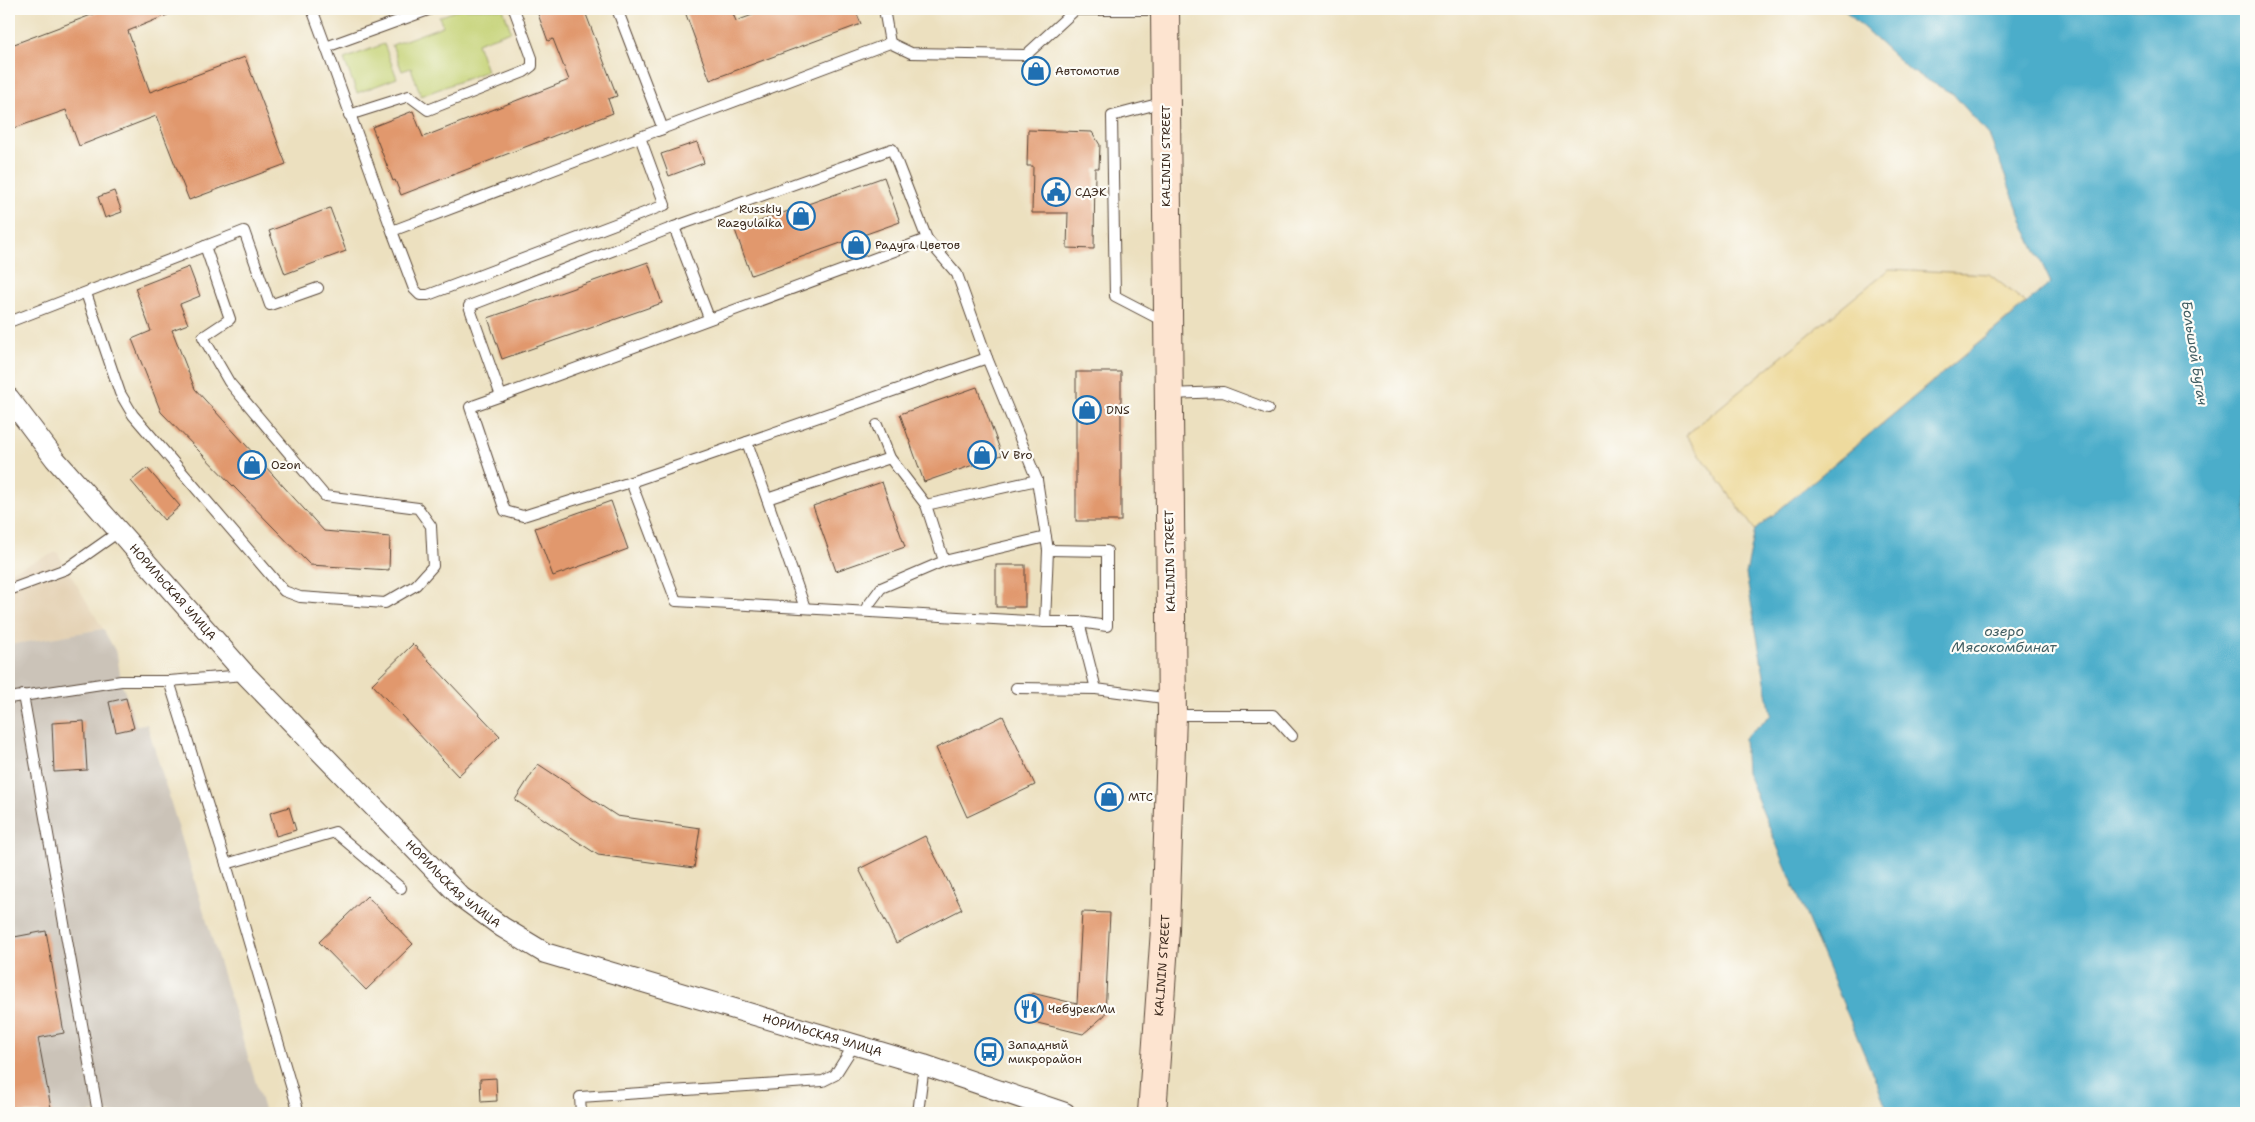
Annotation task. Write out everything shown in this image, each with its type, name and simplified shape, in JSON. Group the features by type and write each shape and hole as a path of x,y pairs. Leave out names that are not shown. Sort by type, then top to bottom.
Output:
{"main road":[{"name":"KALININ STREET","path":"1152,1113 1165,920 1172,707 1165,9"}],"street":[{"name":"НОРИЛЬСКАЯ УЛИЦА","path":"9,398 54,459 246,675 460,897 502,927 545,953 924,1066 1065,1113"}],"lane":[{"path":"312,9 392,231 414,289 420,296 665,205 640,137"},
{"path":"326,47 431,9"},
{"path":"349,115 409,96 428,110 524,72 532,66 532,58 514,9"},
{"path":"616,9 663,129"},
{"path":"884,9 890,43"},
{"path":"392,231 890,43 910,53 1026,55 1075,10 1165,9"},
{"path":"1166,102 1112,116 1115,296 1167,323"},
{"path":"501,396 469,306 674,227 892,149 927,239 957,274 987,358 1037,480 1048,550 1045,622"},
{"path":"674,227 709,318"},
{"path":"9,322 244,231 270,305 318,288"},
{"path":"927,239 470,407 505,510 523,516 631,482 987,358"},
{"path":"86,293 120,393 132,415 284,591 300,598 385,603 416,585 433,566 431,526 418,508 326,496 229,382 203,337 230,319 205,246"},
{"path":"1168,394 1224,392 1268,409"},
{"path":"877,425 890,458 926,505 944,561"},
{"path":"747,442 805,608"},
{"path":"767,500 890,458"},
{"path":"926,505 1037,480"},
{"path":"631,482 676,601 1045,622 1079,622 1107,626 1107,551 1048,550"},
{"path":"9,590 66,569 120,531"},
{"path":"864,611 881,588 944,561 1046,537"},
{"path":"1079,622 1096,689"},
{"path":"9,698 121,681 169,681 246,675"},
{"path":"169,681 226,864 299,1113"},
{"path":"1016,688 1096,689 1172,707 1273,715 1292,736"},
{"path":"23,695 98,1113"},
{"path":"226,864 335,832 400,888"},
{"path":"581,1113 580,1097 823,1081 835,1075 854,1045"},
{"path":"918,1113 924,1066"}],"shaded area":[{"path":"57,552 103,629 9,645 9,572"},
{"path":"103,629 117,654 121,681 136,725 147,724 265,1113 9,1113 9,645"}],"green space":[{"path":"460,9 503,9 511,31 477,43 487,71 421,96 411,68 402,71 392,45 443,26 439,17"},
{"path":"384,44 397,78 357,93 344,59"}],"sand":[{"path":"1889,269 1989,274 2026,303 1755,530 1686,435"}],"water":[{"name":"озеро Мясокомбинат","path":"1843,9 2246,9 2246,1113 1889,1113 1746,772 1744,738 1771,715 1746,574 1755,530 2051,283 2026,230 1989,135 1953,94 1911,71"}],"building":[{"path":"107,9 182,9 128,31 150,92 245,57 286,164 189,200 156,116 79,146 66,110 9,130 9,46"},
{"path":"536,9 584,9 617,96 608,99 613,113 401,195 395,180 393,181 372,127 413,111 423,137 569,80 553,39 548,41"},
{"path":"684,9 731,9 736,21 769,9 855,9 861,24 710,80"},
{"path":"1028,130 1092,132 1100,145 1099,168 1095,168 1094,249 1067,248 1068,213 1032,213 1033,166 1027,166"},
{"path":"697,142 704,163 669,176 661,154"},
{"path":"884,177 900,222 751,275 735,230"},
{"path":"114,191 122,212 105,218 98,197"},
{"path":"330,208 346,251 285,274 269,231"},
{"path":"648,262 662,303 502,359 488,318"},
{"path":"189,267 200,296 180,304 188,324 172,330 195,389 324,531 390,537 389,570 310,565 161,412 132,339 151,331 135,288"},
{"path":"1076,372 1121,372 1121,521 1076,521"},
{"path":"977,387 1002,455 924,482 900,414"},
{"path":"147,468 180,506 164,520 131,481"},
{"path":"882,482 905,547 836,571 813,506"},
{"path":"611,501 628,549 553,576 535,528"},
{"path":"996,565 1025,565 1025,607 996,607"},
{"path":"413,644 500,736 458,776 372,684"},
{"path":"126,698 134,728 116,732 109,702"},
{"path":"1003,716 1035,785 967,817 936,748"},
{"path":"84,721 87,770 54,772 52,723"},
{"path":"538,764 617,816 700,828 694,868 598,855 515,800"},
{"path":"289,807 296,830 276,836 270,813"},
{"path":"925,836 962,909 896,943 859,869"},
{"path":"367,896 413,944 366,990 319,942"},
{"path":"1082,912 1110,913 1105,1015 1083,1034 1025,1020 1032,993 1077,1004"},
{"path":"46,931 64,1033 38,1038 52,1113 9,1113 9,938"},
{"path":"496,1078 497,1101 481,1102 480,1079"}],"place":[{"name":"Автомотив","path":"1036,71"},
{"name":"СДЭК","path":"1056,192"},
{"name":"Russkiy Razgulaika","path":"801,216"},
{"name":"Радуга Цветов","path":"856,245"},
{"name":"DNS","path":"1087,410"},
{"name":"V Bro","path":"982,455"},
{"name":"Ozon","path":"252,465"},
{"name":"МТС","path":"1109,797"},
{"name":"ЧебурекМи","path":"1029,1009"},
{"name":"Западный микрорайон","path":"989,1052"}],"water label":[{"name":"Большой Бугач","path":"2195,353"}]}
